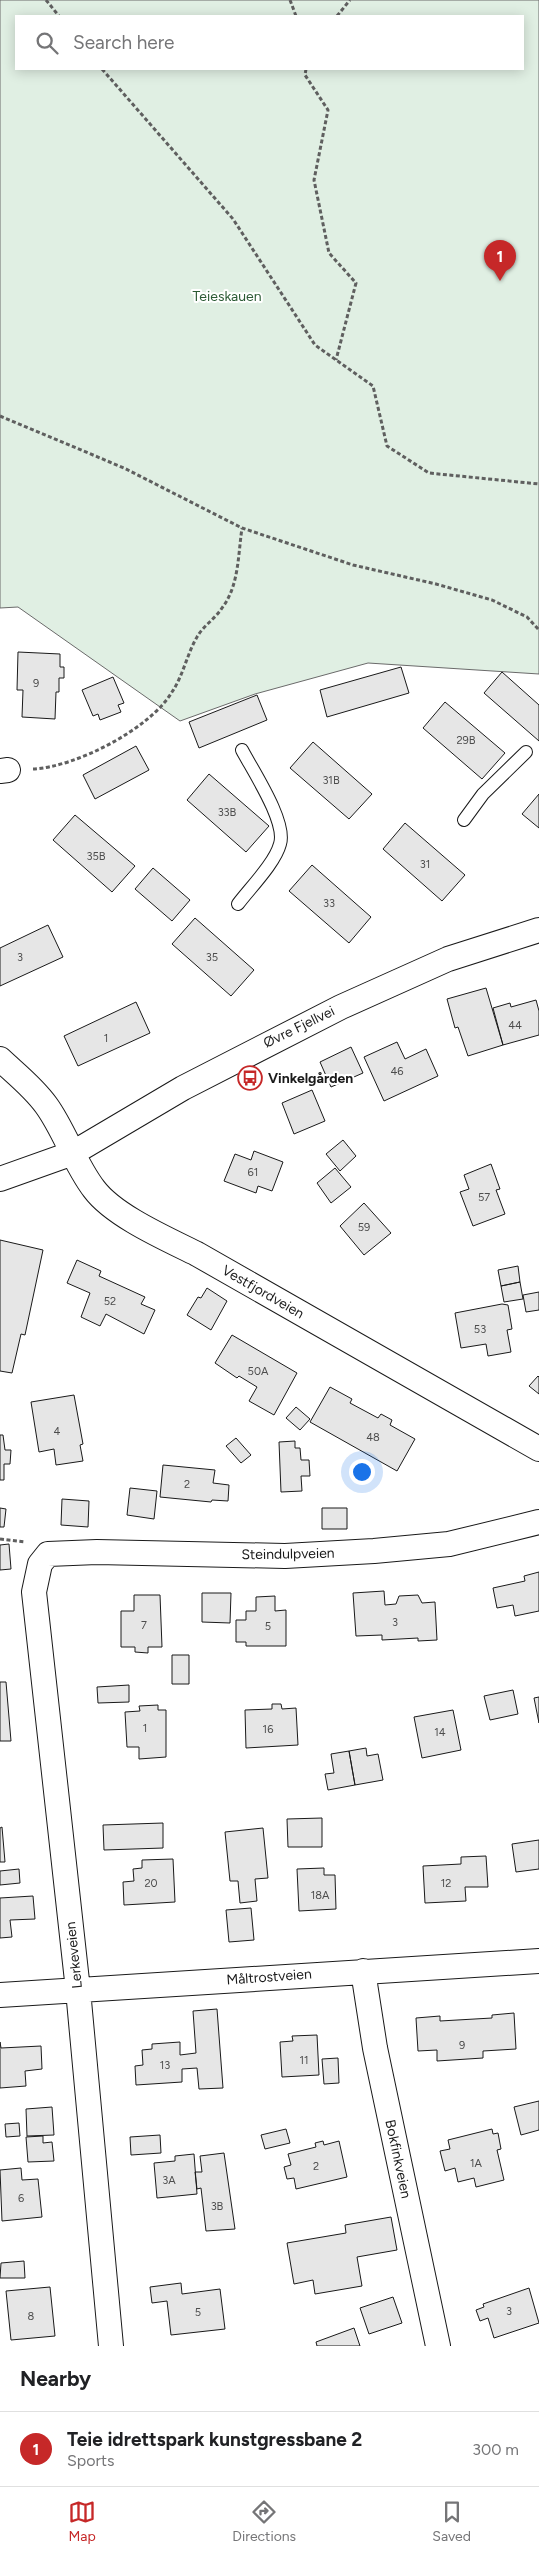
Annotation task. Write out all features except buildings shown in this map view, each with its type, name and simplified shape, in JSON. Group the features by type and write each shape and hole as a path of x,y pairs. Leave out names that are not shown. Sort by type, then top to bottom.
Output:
{"street":[{"name":"Øvre Fjellvei","path":"72,1153 183,1088 341,1007 448,959 539,930"},
{"name":"Vestfjordveien","path":"0,1059 28,1084 46,1105 94,1190 144,1227 197,1254 539,1449"},
{"path":"0,1179 72,1153"},
{"name":"Steindulpveien","path":"40,1564 48,1554 97,1552 285,1556 374,1551 449,1544 539,1522"},
{"name":"Lerkeveien","path":"40,1564 34,1592 78,1990 111,2346"},
{"name":"Måltrostveien","path":"0,1994 539,1961"},
{"name":"Bokfinkveien","path":"363,1971 375,2048 438,2346"}],"lane":[{"path":"238,904 272,858 280,845 282,833 278,820 242,750"},
{"path":"464,820 483,794 526,752"}],"path":[{"path":"46,0 58,15"},
{"path":"290,0 296,15"},
{"path":"339,15 350,0"},
{"path":"103,70 233,219 315,345 373,386 386,446 429,474 539,484"},
{"path":"306,70 304,75 328,110 314,180 330,253 356,283 336,360"},
{"path":"0,416 124,468 242,528 353,565 436,584 492,600 526,617 539,630"},
{"path":"4,771 65,765 100,750 153,714 172,692 198,634 222,608 234,584 242,528"}],"green space":[{"name":"Teieskauen","path":"0,0 539,0 539,674 368,663 255,694 180,721 18,607 0,608"}],"place":[{"name":"Teie idrettspark kunstgressbane 2","path":"500,281"},
{"name":"Vinkelgården","path":"250,1078"}]}
